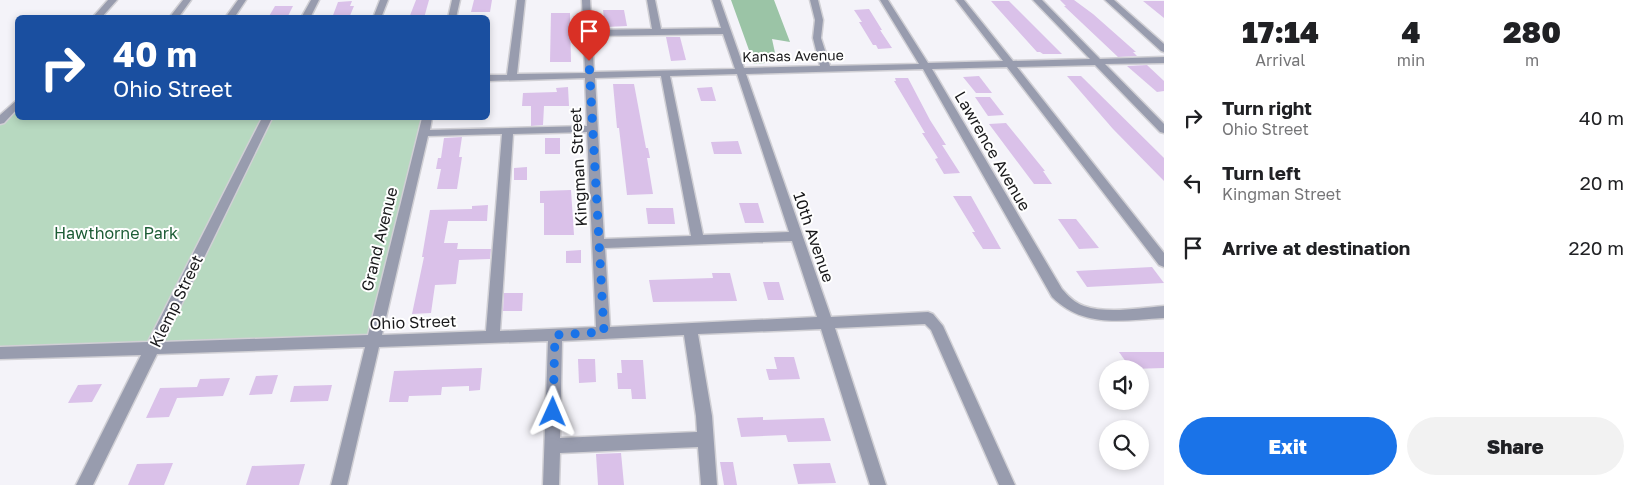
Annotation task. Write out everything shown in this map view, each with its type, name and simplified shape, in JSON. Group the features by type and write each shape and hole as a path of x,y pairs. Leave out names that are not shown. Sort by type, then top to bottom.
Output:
{"street":[{"path":"99,15 113,0"},
{"path":"175,15 187,0"},
{"path":"232,15 242,0"},
{"path":"308,15 315,0"},
{"path":"378,15 384,0"},
{"path":"453,15 456,0"},
{"path":"512,77 521,0"},
{"name":"Kingman Street","path":"586,0 597,244 604,332"},
{"path":"651,0 657,32"},
{"name":"10th Avenue","path":"716,0 826,324 878,485"},
{"path":"814,0 819,20 817,38 826,69"},
{"name":"Lawrence Avenue","path":"884,0 926,67 1057,293 1067,304 1081,311 1097,314 1164,312"},
{"path":"960,0 1164,262"},
{"path":"1037,0 1164,130"},
{"path":"1109,0 1164,49"},
{"path":"588,33 726,31"},
{"name":"Kansas Avenue","path":"490,78 1164,60"},
{"path":"665,73 698,240"},
{"path":"0,121 15,105"},
{"name":"Klemp Street","path":"84,485 266,120"},
{"name":"Grand Avenue","path":"339,485 426,120"},
{"path":"423,134 592,129"},
{"path":"493,337 508,131"},
{"path":"597,244 796,236"},
{"name":"Ohio Street","path":"0,353 555,335 928,318 936,326 1007,485"},
{"path":"690,329 704,416 704,437 709,485"},
{"path":"551,485 555,335"},
{"path":"552,446 696,440 704,437"}],"green space":[{"path":"731,0 774,0 790,42 772,39 777,62 754,64"},
{"name":"Hawthorne Park","path":"15,104 15,120 427,120 373,341 0,353 0,121"}],"building":[{"path":"416,0 429,0 425,15 410,15"},
{"path":"474,0 492,0 490,12 471,12"},
{"path":"1060,0 1074,0 1136,52 1133,52 1137,56 1118,57"},
{"path":"352,1 350,6 354,6 350,15 333,15 338,2"},
{"path":"991,1 1009,1 1062,54 1043,54 1037,52"},
{"path":"1143,1 1164,1 1164,18"},
{"path":"275,6 293,6 288,15 270,15"},
{"path":"869,9 892,48 878,49 876,45 873,45 859,22 862,22 854,10"},
{"path":"603,10 624,10 627,26 605,27"},
{"path":"551,13 570,13 571,62 550,62"},
{"path":"666,37 680,37 686,60 671,61"},
{"path":"1147,65 1164,81 1164,91 1157,92 1127,66"},
{"path":"979,76 992,93 976,93 963,77"},
{"path":"1067,76 1081,76 1164,158 1164,181 1113,129"},
{"path":"895,78 908,78 930,120 946,145 942,145 960,173 944,174 935,159 938,158 922,133 925,133 894,81 896,81"},
{"path":"613,84 634,84 646,148 648,148 650,158 647,158 653,194 627,195 619,128 617,128"},
{"path":"568,87 569,106 544,106 543,125 531,126 531,106 522,106 523,93 557,92 556,88"},
{"path":"712,87 716,101 701,101 697,88"},
{"path":"975,97 990,97 1004,115 988,116"},
{"path":"1006,123 1045,171 1043,171 1052,184 1034,184 989,124"},
{"path":"462,137 459,157 462,157 457,189 437,189 441,169 436,169 438,158 441,158 444,138"},
{"path":"545,138 560,138 560,154 545,154"},
{"path":"738,141 742,154 714,154 711,142"},
{"path":"527,167 527,180 514,180 514,168"},
{"path":"571,190 574,235 544,235 544,203 540,203 540,191"},
{"path":"953,196 971,196 1001,249 983,249"},
{"path":"739,203 758,203 764,223 745,223"},
{"path":"488,205 487,221 448,221 444,243 458,243 457,249 491,249 490,259 459,260 456,284 435,285 431,313 412,314 424,257 422,257 430,210 472,209 472,206"},
{"path":"646,208 673,208 675,224 648,224"},
{"path":"1058,219 1076,219 1099,248 1079,249"},
{"path":"581,250 581,263 566,263 566,251"},
{"path":"1152,267 1164,283 1087,287 1076,271"},
{"path":"712,273 730,273 737,301 653,302 649,280 713,278"},
{"path":"763,282 779,282 784,300 768,300"},
{"path":"504,293 523,293 522,311 503,311"},
{"path":"1119,352 1164,352 1164,368 1149,368 1149,360 1125,360"},
{"path":"774,357 794,357 800,379 769,380 766,369 777,369"},
{"path":"578,359 595,359 596,382 579,383"},
{"path":"621,360 643,360 646,399 632,399 631,389 618,389 617,373 622,373"},
{"path":"482,368 480,390 469,391 469,386 442,387 441,395 409,396 408,402 389,402 394,371"},
{"path":"278,375 272,394 249,395 256,376"},
{"path":"230,378 223,396 177,398 169,417 146,418 160,388 197,387 200,379"},
{"path":"102,384 92,402 68,403 78,385"},
{"path":"332,385 328,401 290,402 294,386"},
{"path":"763,417 763,420 824,418 831,441 788,442 786,435 741,437 737,418"},
{"path":"621,453 624,485 598,485 596,454"},
{"path":"720,462 733,462 737,485 724,485"},
{"path":"173,463 164,485 128,485 137,464"},
{"path":"830,463 836,483 798,484 793,464"},
{"path":"305,464 299,485 246,485 252,466"}],"route":[{"path":"553,412 555,335 604,332 597,244 589,61"}]}
